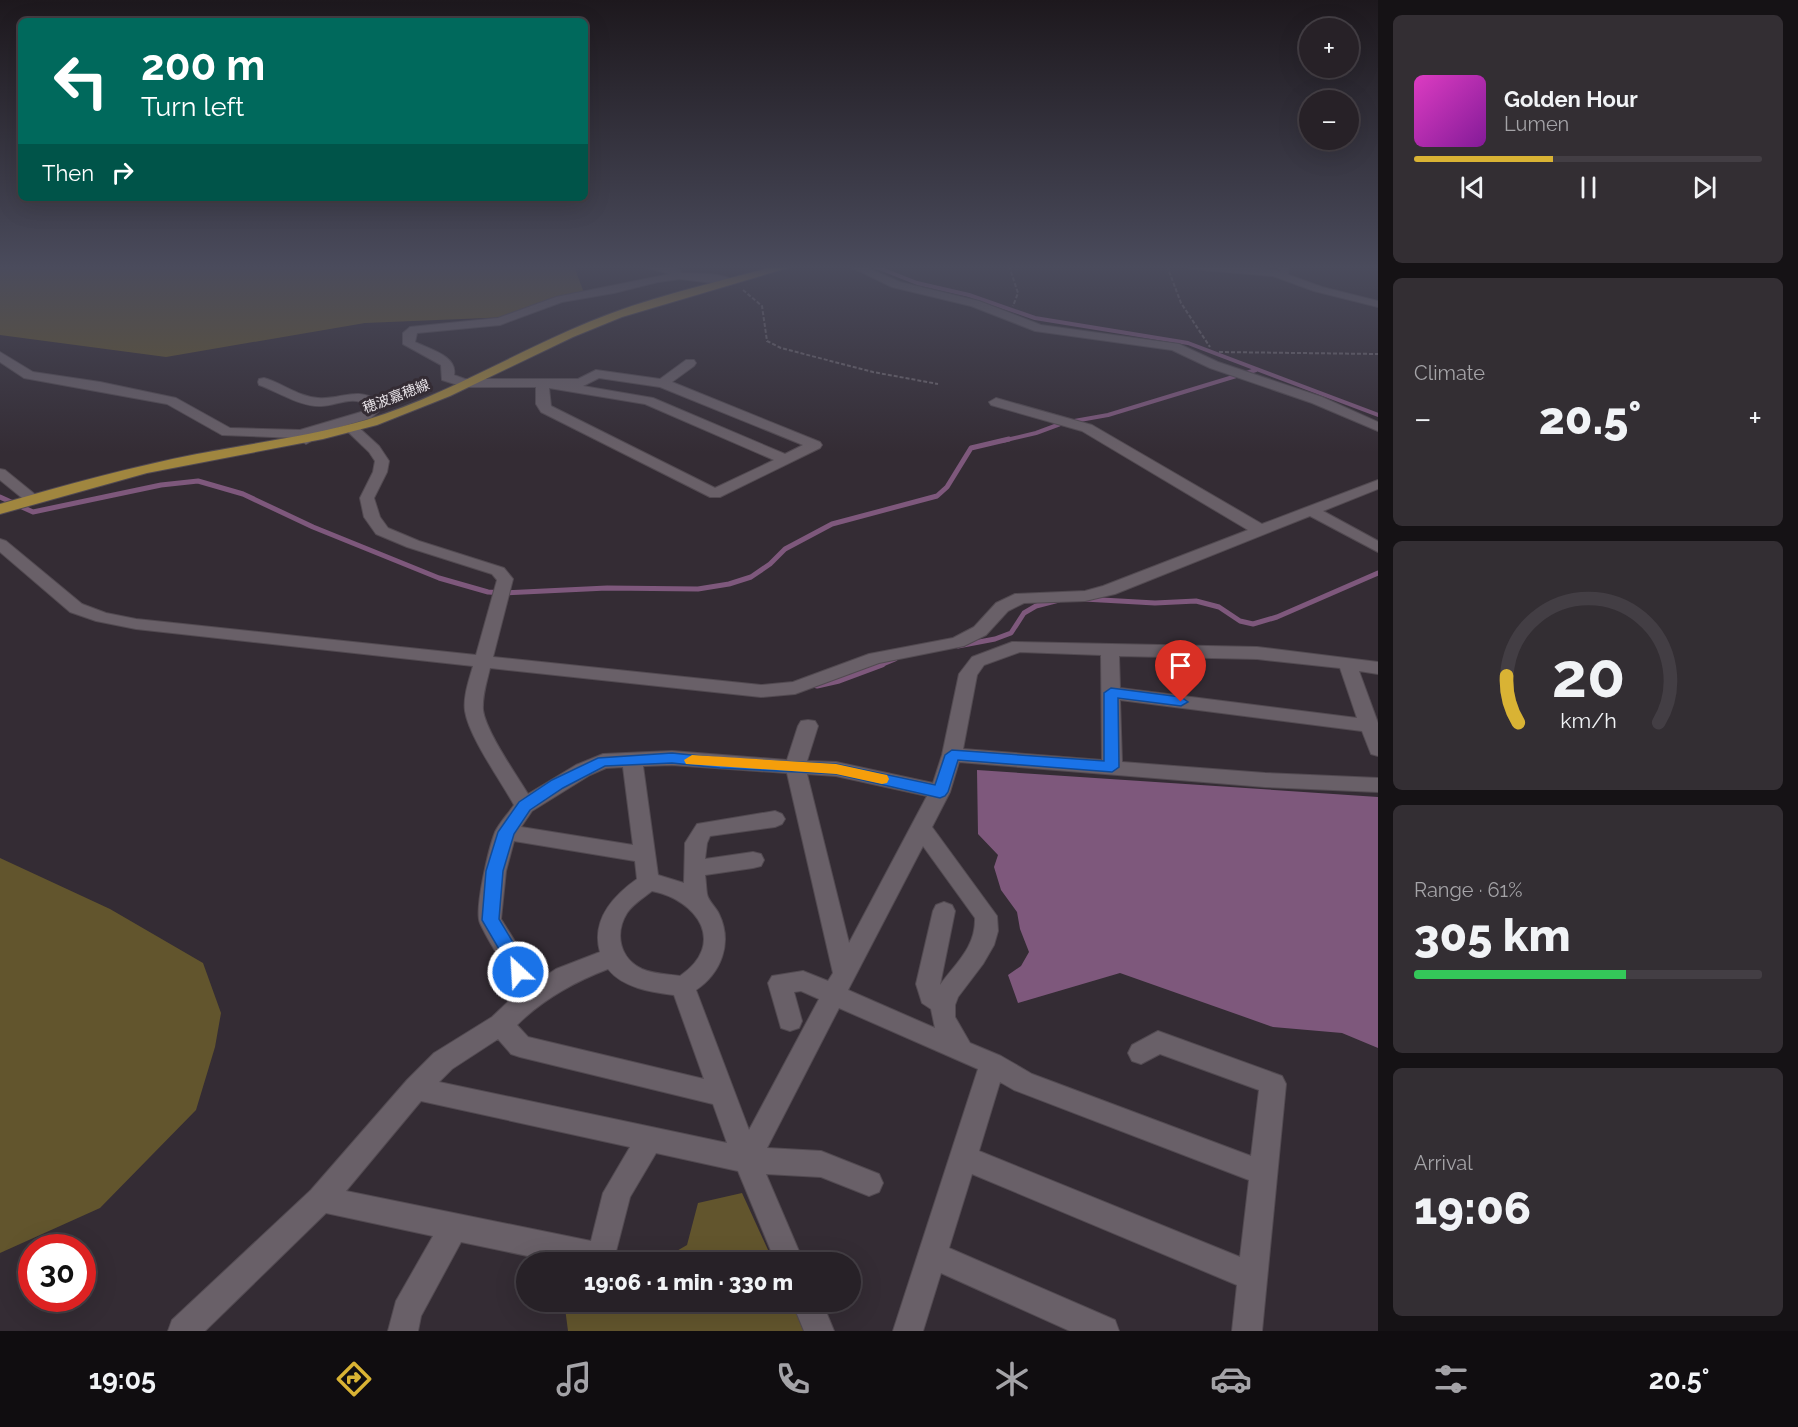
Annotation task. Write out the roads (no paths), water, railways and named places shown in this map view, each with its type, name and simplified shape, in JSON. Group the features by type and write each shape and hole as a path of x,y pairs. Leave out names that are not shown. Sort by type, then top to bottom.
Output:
{"main road":[{"name":"穂波嘉穂線","path":"0,509 89,481 351,428 396,414 589,328"}],"street":[{"path":"426,328 409,333 409,344 447,363 449,369 447,377 464,383 542,383 578,383 585,382 596,374 663,383 815,445 715,494 546,409 543,404 542,383"},
{"path":"1040,328 1175,346 1215,365 1297,393 1378,427"},
{"path":"0,356 29,375 100,386 171,401 227,432 304,437 366,415 373,410 373,404 368,399 359,397 315,402 264,382"},
{"path":"663,383 690,363"},
{"path":"542,383 648,401 787,460"},
{"path":"996,402 1087,428 1260,530"},
{"path":"351,428 374,449 382,461 380,472 368,498 372,517 382,531 413,544 498,571 506,579 476,688 474,710 480,728 525,806"},
{"path":"0,473 32,499"},
{"path":"0,544 76,608 102,617 136,624 761,691 795,688 875,658 958,642 980,631 1002,607 1021,598 1044,595 1086,596 1109,590 1378,484"},
{"path":"1312,511 1378,547"},
{"path":"747,1160 940,792 952,755 968,674 978,661 1018,646 1257,653 1378,668"},
{"path":"1110,650 1112,767"},
{"path":"1347,663 1378,749"},
{"path":"1111,693 1370,726"},
{"path":"808,726 795,766 840,983"},
{"path":"952,755 1265,780 1378,785"},
{"path":"522,1004 522,985 514,959 490,920 495,871 506,832 525,806 583,770 603,761 672,758 836,769 940,792"},
{"path":"632,759 648,882"},
{"path":"696,899 695,846 698,835 704,829 775,819"},
{"path":"921,828 986,916 988,927 984,943 942,1004 943,1018 961,1050"},
{"path":"506,832 644,855"},
{"path":"696,868 753,860"},
{"path":"648,882 681,890 696,899 715,930 714,950 702,972 683,986 657,983 638,977 623,970 612,957 608,940 610,925 619,907 648,882"},
{"path":"942,1004 930,996 928,984 944,911"},
{"path":"183,1331 321,1199 416,1088 443,1061 501,1024 522,1004 564,976 612,957"},
{"path":"790,1021 780,983 803,981 840,983 1023,1082 1263,1173"},
{"path":"683,986 747,1160 785,1252"},
{"path":"501,1024 520,1046 724,1095"},
{"path":"1141,1053 1158,1042 1273,1084 1247,1331"},
{"path":"908,1331 992,1064"},
{"path":"416,1088 747,1160 821,1164 869,1183"},
{"path":"321,1199 601,1257 617,1193 649,1139"},
{"path":"964,1158 1253,1277"},
{"path":"403,1331 406,1312 454,1226"},
{"path":"933,1255 1104,1331"},
{"path":"811,1312 819,1331"}],"waterway":[{"path":"1097,328 1188,343 1378,415"},
{"path":"1002,441 1036,433 1063,423 1108,415 1256,370"},
{"path":"0,497 33,512 161,485 198,481 243,494 313,527 439,578 488,592 607,588 698,589 729,584 751,577 770,564 785,549 832,524 937,496 947,487 971,448 1009,439"},
{"path":"1084,599 1155,603 1196,601 1219,607 1240,621 1253,624 1277,617 1378,573"},
{"path":"958,646 995,639 1011,633 1024,613 1036,606 1059,600"},
{"path":"878,666 895,659"},
{"path":"817,685 839,680 882,664"}]}
